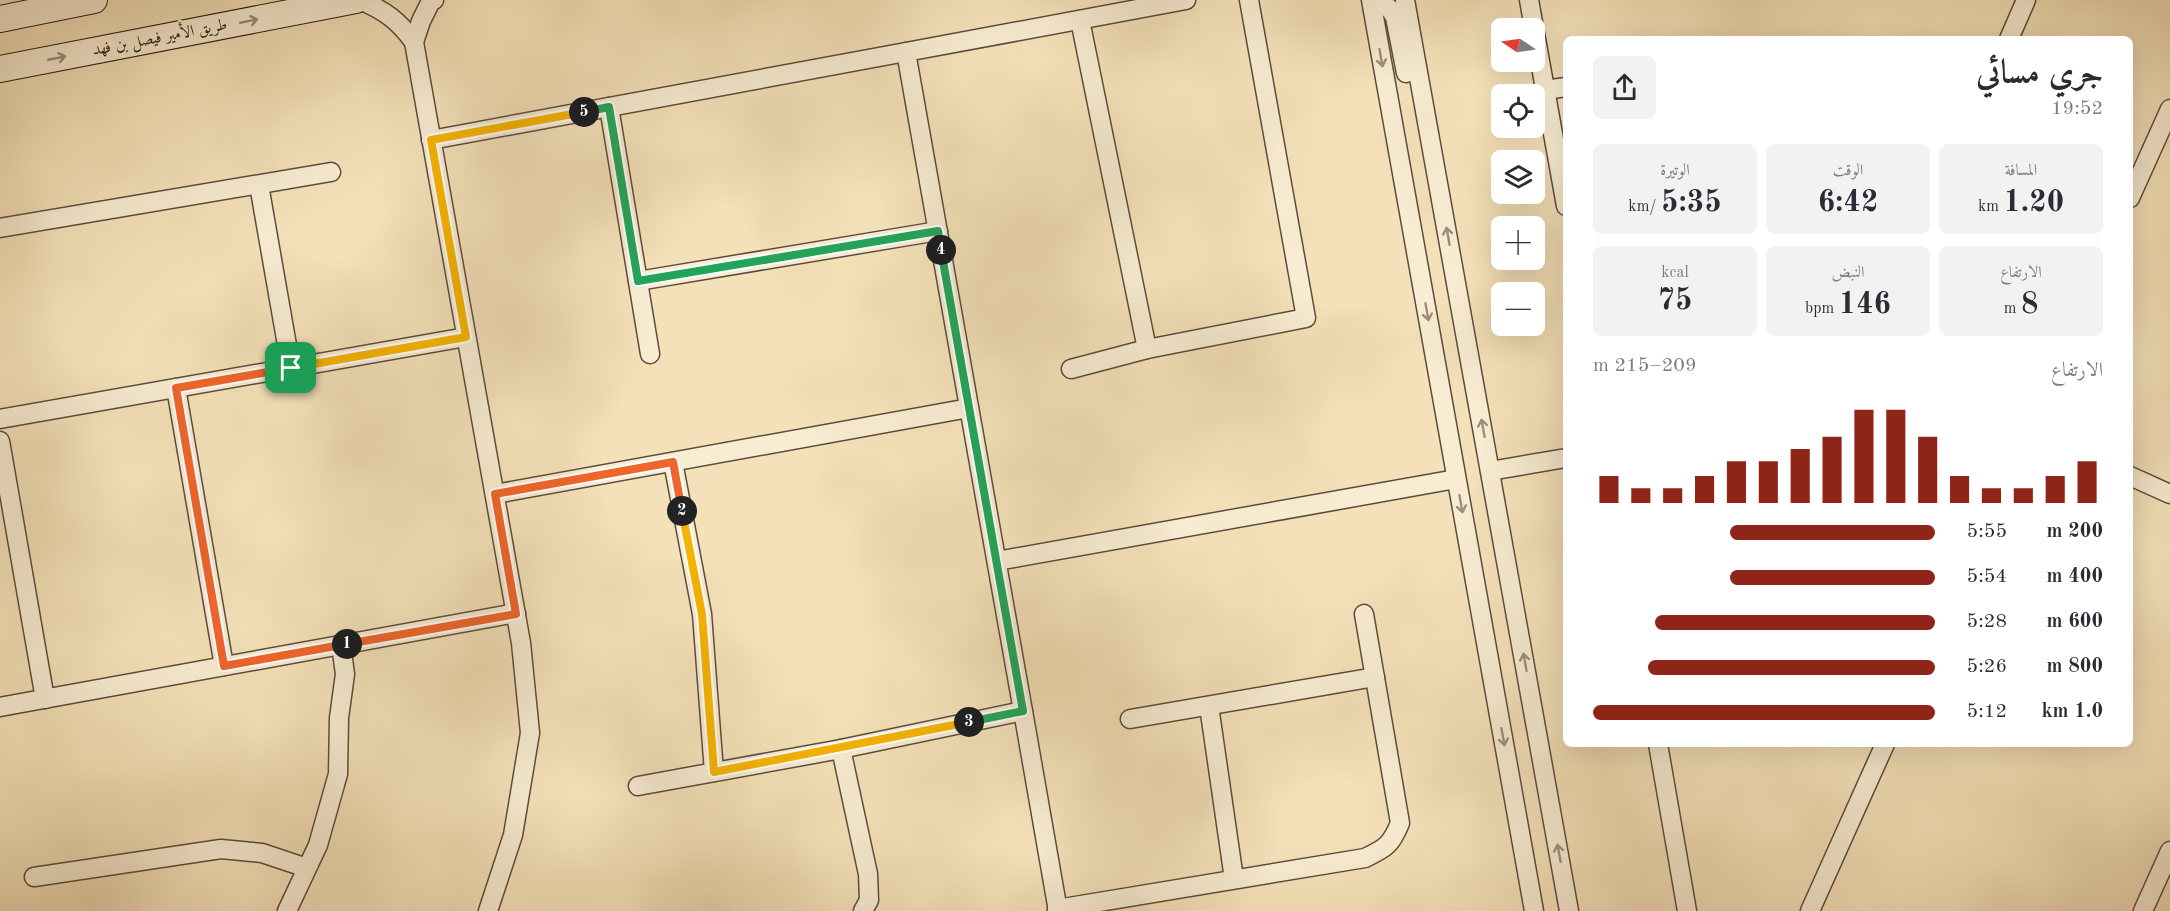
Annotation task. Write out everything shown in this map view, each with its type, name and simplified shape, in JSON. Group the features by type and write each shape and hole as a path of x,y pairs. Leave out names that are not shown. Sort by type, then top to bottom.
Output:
{"main road":[{"path":"0,19 94,0"},
{"name":"طريق الأمير فيصل بن فهد","path":"0,69 358,0"}],"street":[{"path":"358,0 386,12 403,27 414,42 521,643 530,733 513,835 488,911"},
{"path":"414,42 421,21 431,1 434,0"},
{"path":"431,140 1186,0"},
{"path":"1071,369 1147,349 1306,318 1249,0"},
{"path":"1406,0 1569,911"},
{"path":"1529,0 1544,84"},
{"path":"2010,36 2026,0"},
{"path":"1426,111 1408,81 1395,17 1384,5 1372,5 1534,911"},
{"path":"1080,20 1147,349"},
{"path":"906,52 1058,910 1365,858 1385,848 1394,838 1400,823 1364,614"},
{"path":"1563,87 1545,90 1563,189"},
{"path":"609,107 650,354"},
{"path":"2133,192 2169,116"},
{"path":"0,228 331,172"},
{"path":"258,185 291,368"},
{"path":"638,281 938,231"},
{"path":"0,419 466,337"},
{"path":"176,388 224,666"},
{"path":"495,494 969,408"},
{"path":"0,441 45,699"},
{"path":"1490,471 1563,459"},
{"path":"673,462 702,614 714,772"},
{"path":"2133,477 2170,494"},
{"path":"997,561 1456,479"},
{"path":"0,707 516,614"},
{"path":"286,911 318,845 338,774 339,718 345,674 341,645"},
{"path":"1130,720 1375,677"},
{"path":"1209,706 1234,879"},
{"path":"638,786 1023,711"},
{"path":"1659,747 1687,911"},
{"path":"1810,911 1884,747"},
{"path":"841,748 868,874 869,900 863,911"},
{"path":"34,877 221,849 262,853 307,868"},
{"path":"2143,911 2170,851"}],"route":[{"path":"609,107 638,281 938,231 1023,711 714,772 702,614 673,462 495,494 516,614 224,666 176,388 291,368 466,337 431,140 609,107"}]}
